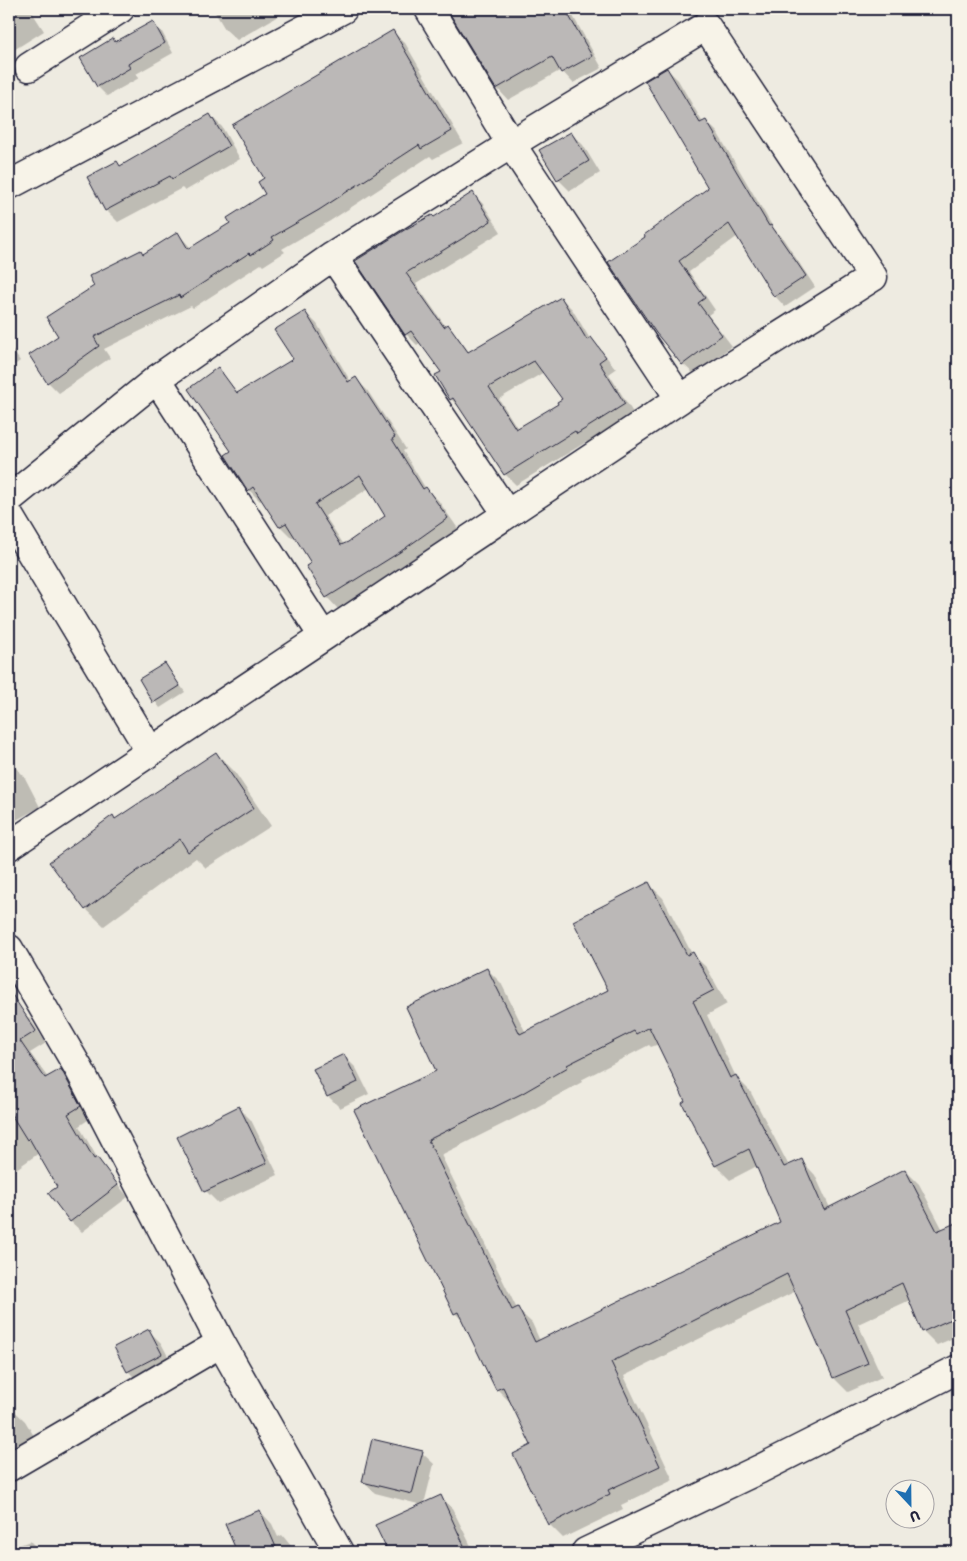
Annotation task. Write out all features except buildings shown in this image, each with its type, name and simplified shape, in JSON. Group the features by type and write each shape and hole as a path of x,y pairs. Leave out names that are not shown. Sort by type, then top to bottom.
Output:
{"street":[{"path":"29,67 120,9"},
{"path":"9,185 343,9"},
{"path":"429,9 511,144 680,399"},
{"path":"9,499 157,379 333,256 511,144 706,26 873,277 680,399 9,846"},
{"path":"333,256 507,514"},
{"path":"157,379 323,636"},
{"path":"9,516 150,751"},
{"path":"9,949 79,1068 221,1343 339,1552"},
{"path":"9,1467 221,1343"},
{"path":"586,1552 760,1469 958,1369"}]}
